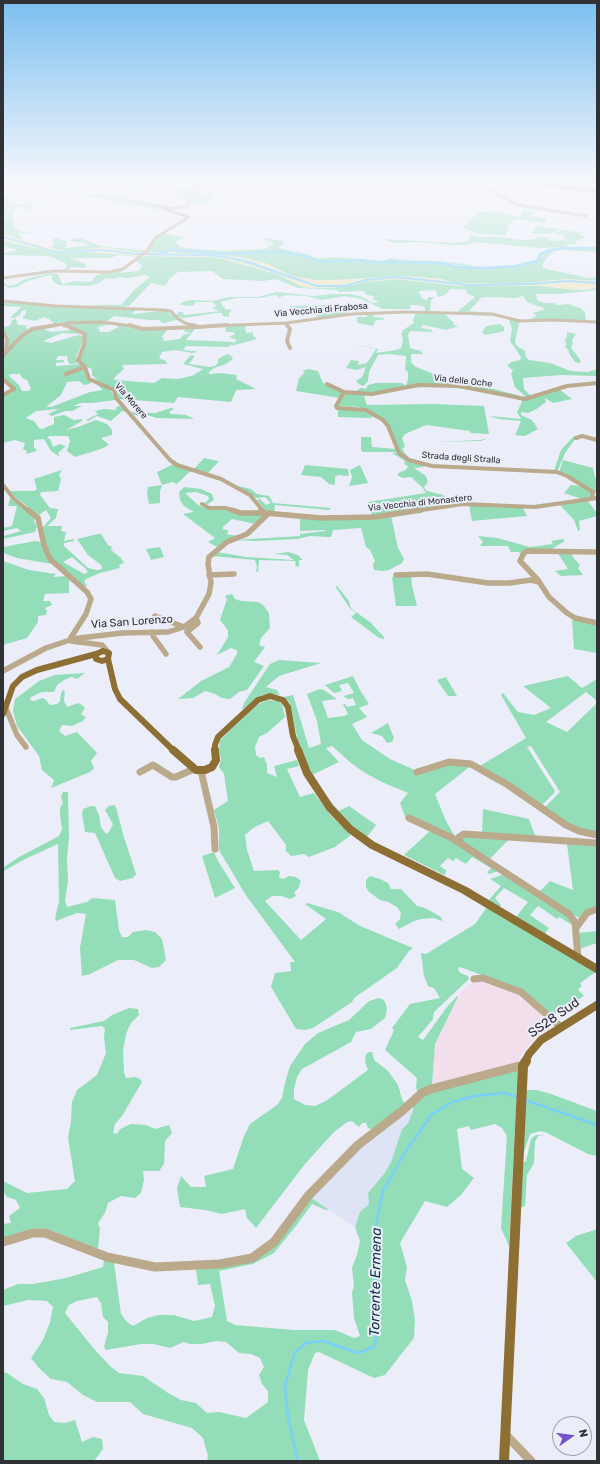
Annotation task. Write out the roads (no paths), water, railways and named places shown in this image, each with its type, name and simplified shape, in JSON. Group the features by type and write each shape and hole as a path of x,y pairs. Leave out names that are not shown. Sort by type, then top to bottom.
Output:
{"main road":[{"path":"3,714 13,686 22,677 38,670 79,659 102,656 109,667 115,689 120,699 197,770 209,769 215,764 215,741 234,721 260,699 270,696 281,698 288,707 296,744 310,779 330,808 350,829 372,844 464,890 597,970"},
{"name":"SS28 Sud","path":"504,1461 521,1077 523,1065 527,1056 537,1044 561,1026 597,1005"}],"street":[{"path":"3,278 58,270 115,271 122,269 147,251"},
{"name":"Via Vecchia di Frabosa","path":"3,301 56,306 164,310 171,312 185,323 198,327 286,323 354,314 406,312 492,314 518,321 552,320 597,322"},
{"path":"3,356 23,335 32,329 64,324 112,323 125,324 143,329 198,327"},
{"path":"286,323 290,330 287,341 290,348"},
{"name":"Via Morere","path":"64,324 64,326 85,334 84,345 78,360 85,367 91,380 114,390 116,398 170,460 177,465 221,479 252,497 260,509 267,513"},
{"path":"3,331 7,336 6,352"},
{"path":"66,374 85,367"},
{"path":"3,379 14,389 3,396"},
{"name":"Via delle Oche","path":"327,384 344,392 377,394 415,385 461,386 525,399 567,386 597,383"},
{"name":"Strada degli Stralla","path":"344,392 336,406 337,408 366,410 383,420 388,426 399,452 403,457 411,461 430,465 557,472 591,490 595,498"},
{"path":"576,438 582,436 597,440"},
{"path":"3,485 14,499 38,518 44,545 50,559 87,592 91,599 86,614 70,640 105,647 102,656"},
{"name":"Via Vecchia di Monastero","path":"202,504 209,508 225,508 241,513 267,513 321,518 375,516 462,504 535,507 595,498"},
{"name":"Via San Lorenzo","path":"3,671 46,648 70,640 96,635 168,632 184,627 196,618 209,594 211,583 208,561 211,555 227,542 247,534 267,513"},
{"path":"597,552 572,550 526,552 520,559 520,562 539,582 550,599 578,619 597,622"},
{"path":"209,574 234,574"},
{"path":"396,576 427,574 488,583 507,583 531,580 539,582"},
{"path":"155,616 184,627"},
{"path":"196,618 198,623 188,632 200,648"},
{"path":"152,632 153,636 166,654"},
{"path":"92,644 97,647 102,656"},
{"path":"5,706 17,736 26,747"},
{"path":"417,772 447,762 471,764 508,785 568,826 597,835"},
{"path":"140,772 154,765 172,777 197,770 214,827 215,849"},
{"path":"409,818 461,843 567,912 574,919 578,958"},
{"path":"461,843 458,838 464,834 597,843"},
{"path":"576,928 587,913 597,909"},
{"path":"474,978 484,978 521,992 533,1000 561,1026"},
{"path":"3,1242 34,1233 45,1233 108,1257 155,1267 176,1268 220,1264 252,1258 274,1242 308,1196 358,1145 402,1111 422,1093 431,1089 523,1065"},
{"path":"506,1435 531,1461"}],"waterway":[{"path":"54,251 72,251"},
{"path":"114,251 137,254 208,255 224,257 244,261 317,286 344,286 366,280 397,277 468,285 529,284 569,281 597,283"},
{"path":"157,254 167,251"},
{"path":"189,251 225,254 278,252 299,255 324,262 361,260 371,262 391,262"},
{"path":"393,262 439,263 459,267 486,268 516,266 536,261 538,260 540,254 547,251"},
{"name":"Torrente Ermena","path":"298,1461 288,1418 285,1385 295,1352 306,1343 323,1341 358,1353 374,1347 377,1334 374,1235 383,1191 404,1154 432,1114 452,1102 474,1096 505,1093 517,1097"},
{"name":"Torrente Ermena","path":"525,1100 597,1125"}]}
